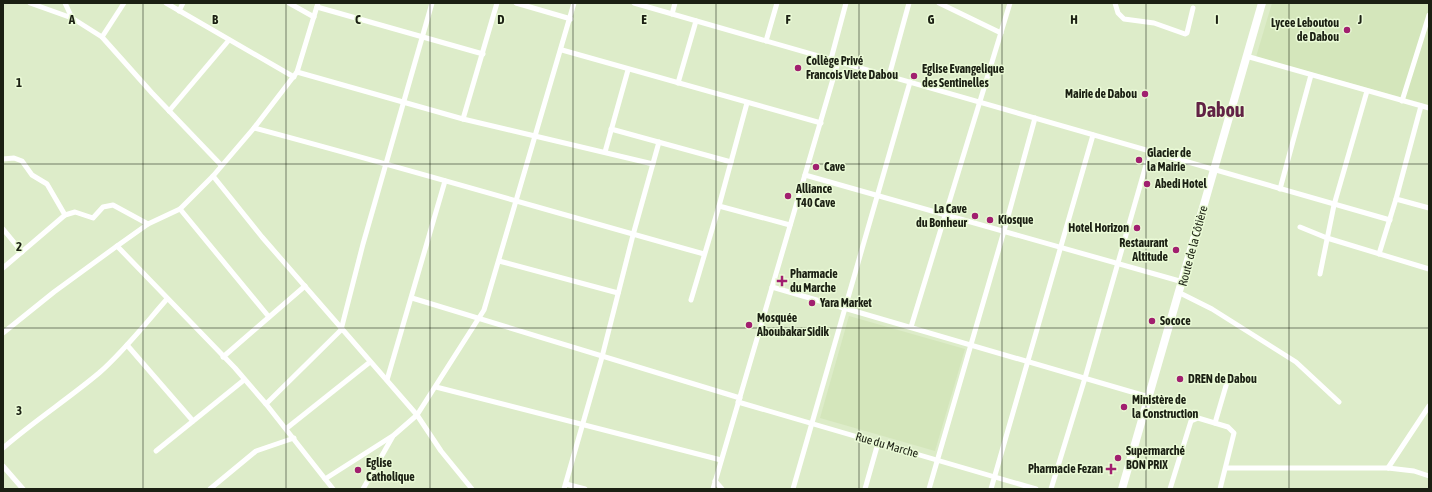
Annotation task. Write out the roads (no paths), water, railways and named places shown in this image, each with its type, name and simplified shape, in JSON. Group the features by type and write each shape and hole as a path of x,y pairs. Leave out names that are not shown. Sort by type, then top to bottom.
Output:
{"main road":[{"name":"Route de la Côtière","path":"1122,489 1180,293 1262,3"}],"street":[{"path":"30,3 72,18 102,37 221,166"},
{"path":"65,3 72,18"},
{"path":"102,37 124,3"},
{"path":"166,3 294,77"},
{"path":"179,11 183,3"},
{"path":"289,3 314,17"},
{"path":"266,404 341,330 363,244 432,3"},
{"path":"463,119 497,3"},
{"path":"516,3 571,19"},
{"path":"325,479 394,436 417,415 479,319 490,293 515,202 571,19 574,3"},
{"path":"634,3 1214,169 1280,190 1390,220"},
{"path":"672,14 675,3"},
{"path":"766,41 777,3"},
{"path":"831,60 846,3"},
{"path":"889,76 909,3"},
{"path":"939,3 1001,33"},
{"path":"911,328 1010,3"},
{"path":"1115,3 1118,13 1124,19 1154,23 1185,34 1187,33 1193,8"},
{"path":"3,333 54,292 148,224 180,209 213,176 254,128 294,77 297,72 318,5 483,54"},
{"path":"1402,101 1429,15"},
{"path":"678,84 696,21"},
{"path":"169,111 229,40"},
{"path":"562,50 678,84 820,122"},
{"path":"1246,56 1429,108"},
{"path":"713,489 838,62"},
{"path":"605,152 628,70"},
{"path":"297,72 463,119 653,164"},
{"path":"1280,190 1311,75"},
{"path":"794,489 910,82"},
{"path":"1320,274 1334,205 1367,91"},
{"path":"691,300 719,206 747,103"},
{"path":"1379,254 1396,199 1421,106"},
{"path":"929,489 1004,231 1035,118"},
{"path":"254,128 386,163 515,202 704,254"},
{"path":"611,129 731,162"},
{"path":"991,489 1093,134"},
{"path":"585,489 565,486 602,357 633,235 659,142"},
{"path":"1051,489 1085,378 1150,151"},
{"path":"3,159 14,158 22,161 32,175 47,184 54,198 65,214"},
{"path":"805,174 877,196 1183,282"},
{"path":"213,176 262,237 341,330 417,415 444,457 472,489"},
{"path":"387,380 445,181"},
{"path":"1396,199 1429,208"},
{"path":"3,268 65,214 75,212 93,218 103,207 113,205 148,224"},
{"path":"719,206 790,225"},
{"path":"180,209 269,317"},
{"path":"1300,227 1327,238 1429,269"},
{"path":"3,229 22,252"},
{"path":"117,246 266,404 287,428 333,489"},
{"path":"499,261 618,293"},
{"path":"223,357 305,286"},
{"path":"772,287 1149,397"},
{"path":"1180,293 1212,309 1296,362 1339,402"},
{"name":"Rue du Marche","path":"412,298 812,424 1036,489"},
{"path":"3,448 99,373 127,345 167,299"},
{"path":"127,345 193,421"},
{"path":"287,428 370,362"},
{"path":"1215,423 1228,379"},
{"path":"156,451 244,380"},
{"path":"436,387 721,460"},
{"path":"1388,468 1429,406"},
{"path":"1170,489 1191,421 1198,418 1228,427 1234,433 1220,489"},
{"path":"363,489 394,436"},
{"path":"210,489 256,451 294,438"},
{"path":"865,489 878,443"},
{"path":"3,466 23,489"},
{"path":"1226,468 1388,468 1414,471 1429,476"},
{"path":"715,481 722,489"}],"place":[{"name":"Lycee Leboutou de Dabou","path":"1347,30"},
{"name":"Collège Privé Francois Viete Dabou","path":"798,68"},
{"name":"Eglise Evangelique des Sentinelles","path":"914,76"},
{"name":"Mairie de Dabou","path":"1145,94"},
{"name":"Glacier de la Mairie","path":"1139,160"},
{"name":"Cave","path":"816,167"},
{"name":"Abedi Hotel","path":"1147,184"},
{"name":"Alliance T40 Cave","path":"788,196"},
{"name":"La Cave du Bonheur","path":"975,216"},
{"name":"Kiosque","path":"990,220"},
{"name":"Hotel Horizon","path":"1137,228"},
{"name":"Restaurant Altitude","path":"1176,250"},
{"name":"Pharmacie du Marche","path":"782,281"},
{"name":"Yara Market","path":"812,303"},
{"name":"Sococe","path":"1152,321"},
{"name":"Mosquée Aboubakar Sidik","path":"749,325"},
{"name":"DREN de Dabou","path":"1180,379"},
{"name":"Ministère de la Construction","path":"1124,407"},
{"name":"Supermarché BON PRIX","path":"1118,458"},
{"name":"Pharmacie Fezan","path":"1111,469"},
{"name":"Eglise Catholique","path":"358,470"}],"district":[{"name":"Dabou","path":"1220,110"}]}
